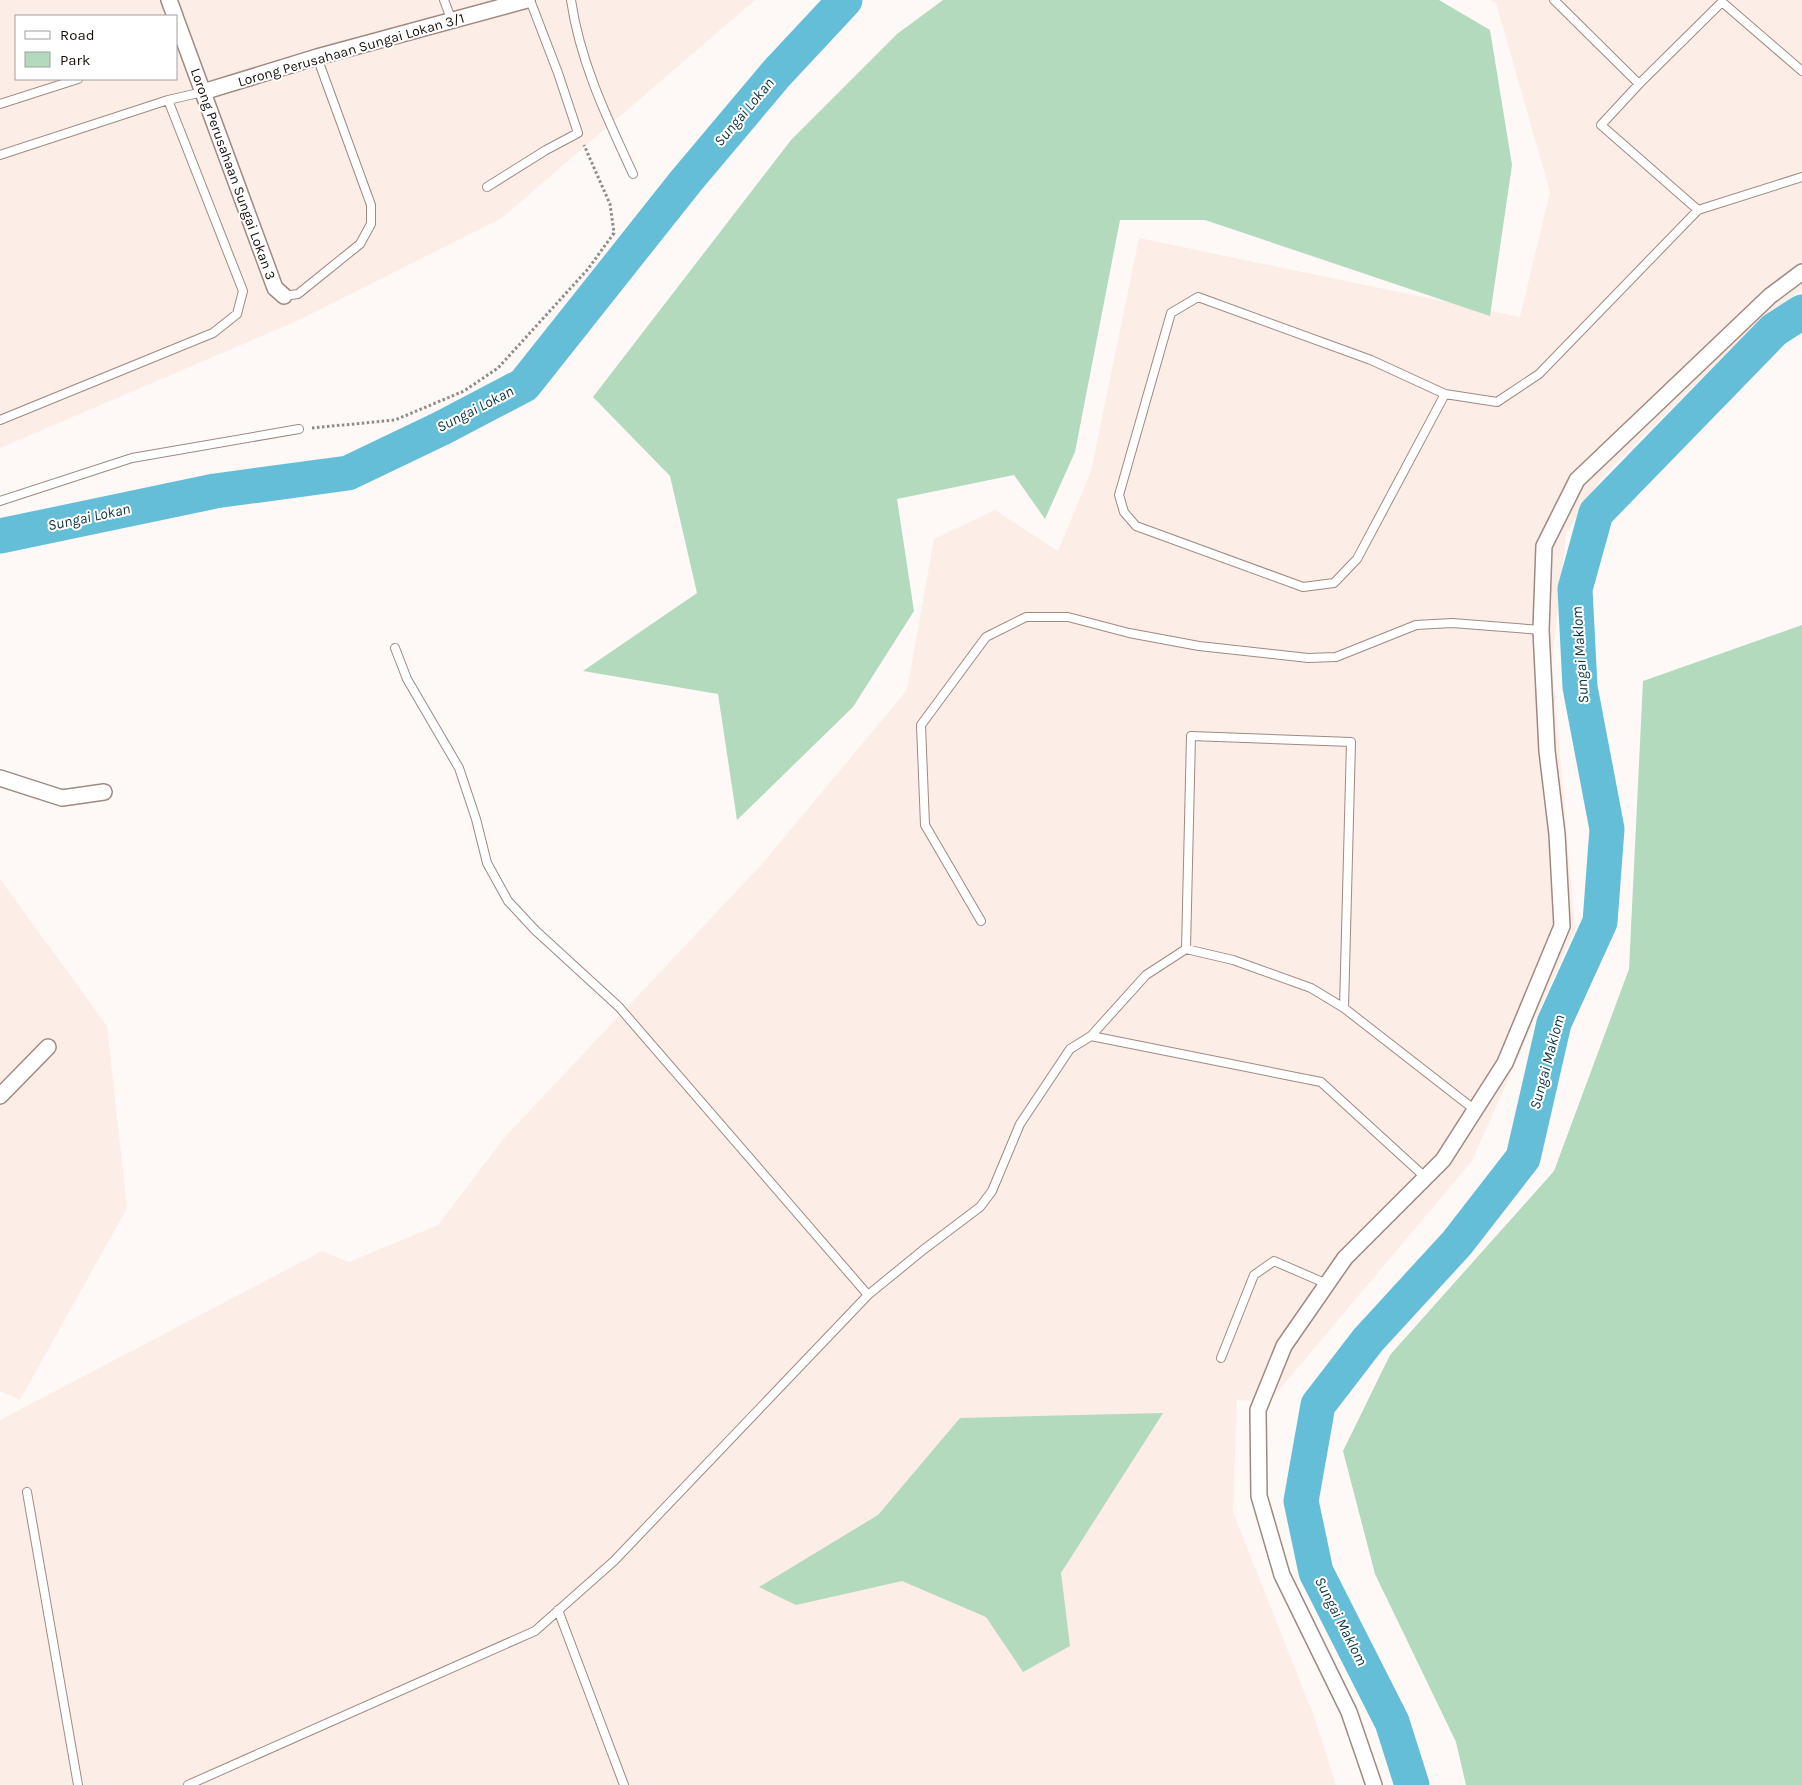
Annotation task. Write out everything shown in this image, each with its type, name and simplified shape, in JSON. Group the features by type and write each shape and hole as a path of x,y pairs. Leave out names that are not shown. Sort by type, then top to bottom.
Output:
{"street":[{"name":"Lorong Perusahaan Sungai Lokan 3","path":"169,0 175,15"},
{"name":"Lorong Perusahaan Sungai Lokan 3/1","path":"203,92 317,57 528,0"},
{"name":"Lorong Perusahaan Sungai Lokan 3","path":"178,29 181,45 203,92 274,288 284,296"},
{"path":"1374,1785 1349,1712 1282,1575 1259,1496 1258,1410 1284,1346 1345,1258 1443,1160 1505,1063 1562,926 1557,834 1547,751 1541,630 1544,546 1578,480 1770,296 1802,272"},
{"path":"0,778 62,798 104,792"},
{"path":"1,1091 48,1047"}],"lane":[{"path":"444,0 452,21"},
{"path":"487,187 546,150 578,133 558,73 528,0"},
{"path":"571,0 574,23 598,99 633,174"},
{"path":"1554,0 1639,84"},
{"path":"1698,210 1601,125 1721,1 1802,71"},
{"path":"284,296 298,294 360,244 371,224 371,206 317,57"},
{"path":"0,104 75,80"},
{"path":"0,155 168,100 203,92"},
{"path":"0,420 213,333 237,314 243,291 168,100"},
{"path":"1445,394 1357,559 1334,583 1304,587 1136,526 1124,512 1118,495 1171,313 1198,297 1372,360 1445,394 1497,402 1539,374 1698,210 1802,177"},
{"path":"0,501 132,458 299,429"},
{"path":"981,921 925,825 921,726 986,637 1026,617 1068,617 1129,634 1198,646 1308,658 1336,657 1416,625 1452,623 1541,630"},
{"path":"395,648 407,679 458,768 476,819 486,863 508,901 535,930 625,1014 868,1296"},
{"path":"1186,949 1192,736 1351,742 1344,1008"},
{"path":"188,1785 534,1631 614,1560 868,1296 923,1250 980,1207 992,1191 1020,1124 1070,1049 1091,1036 1146,975 1186,949 1233,960 1312,988 1344,1008 1475,1110"},
{"path":"1091,1036 1321,1082 1426,1178"},
{"path":"1221,1358 1254,1275 1274,1261 1327,1284"},
{"path":"27,1492 78,1785"},
{"path":"558,1610 624,1785"}],"path":[{"path":"299,429 395,420 464,391 498,368 588,269 614,233 610,204 578,133"}],"shaded area":[{"path":"0,0 755,0 502,218 299,320 0,448"},
{"path":"1490,0 1802,0 1802,290 1769,312 1602,477 1566,534 1552,663 1575,929 1472,1161 1269,1402 1237,1400 1233,1512 1316,1722 1336,1785 0,1785 0,1420 322,1251 349,1262 438,1225 505,1137 761,865 907,690 934,539 995,510 1058,551 1091,471 1139,238 1520,317 1550,192 1496,3"},
{"path":"0,879 107,1026 127,1208 20,1400 0,1391"}],"green space":[{"path":"943,0 1439,0 1490,30 1512,165 1490,316 1205,220 1120,220 1075,452 1045,519 1014,475 897,499 914,611 853,707 737,820 718,694 583,671 697,593 670,476 593,397 791,140 897,34"},
{"path":"1802,625 1802,1785 1466,1785 1456,1742 1375,1574 1343,1451 1390,1355 1554,1171 1629,969 1643,681"},
{"path":"1163,1413 1061,1573 1070,1646 1023,1672 986,1617 902,1581 796,1605 759,1587 878,1515 960,1418"}],"waterway":[{"name":"Sungai Lokan","path":"0,536 215,491 348,473 442,428 524,385 686,181 776,74 845,0"},
{"name":"Sungai Maklom","path":"1412,1785 1392,1722 1316,1572 1301,1501 1318,1405 1368,1340 1457,1243 1523,1158 1554,1023 1600,922 1607,829 1580,687 1575,589 1596,513 1774,330 1802,312"}]}
